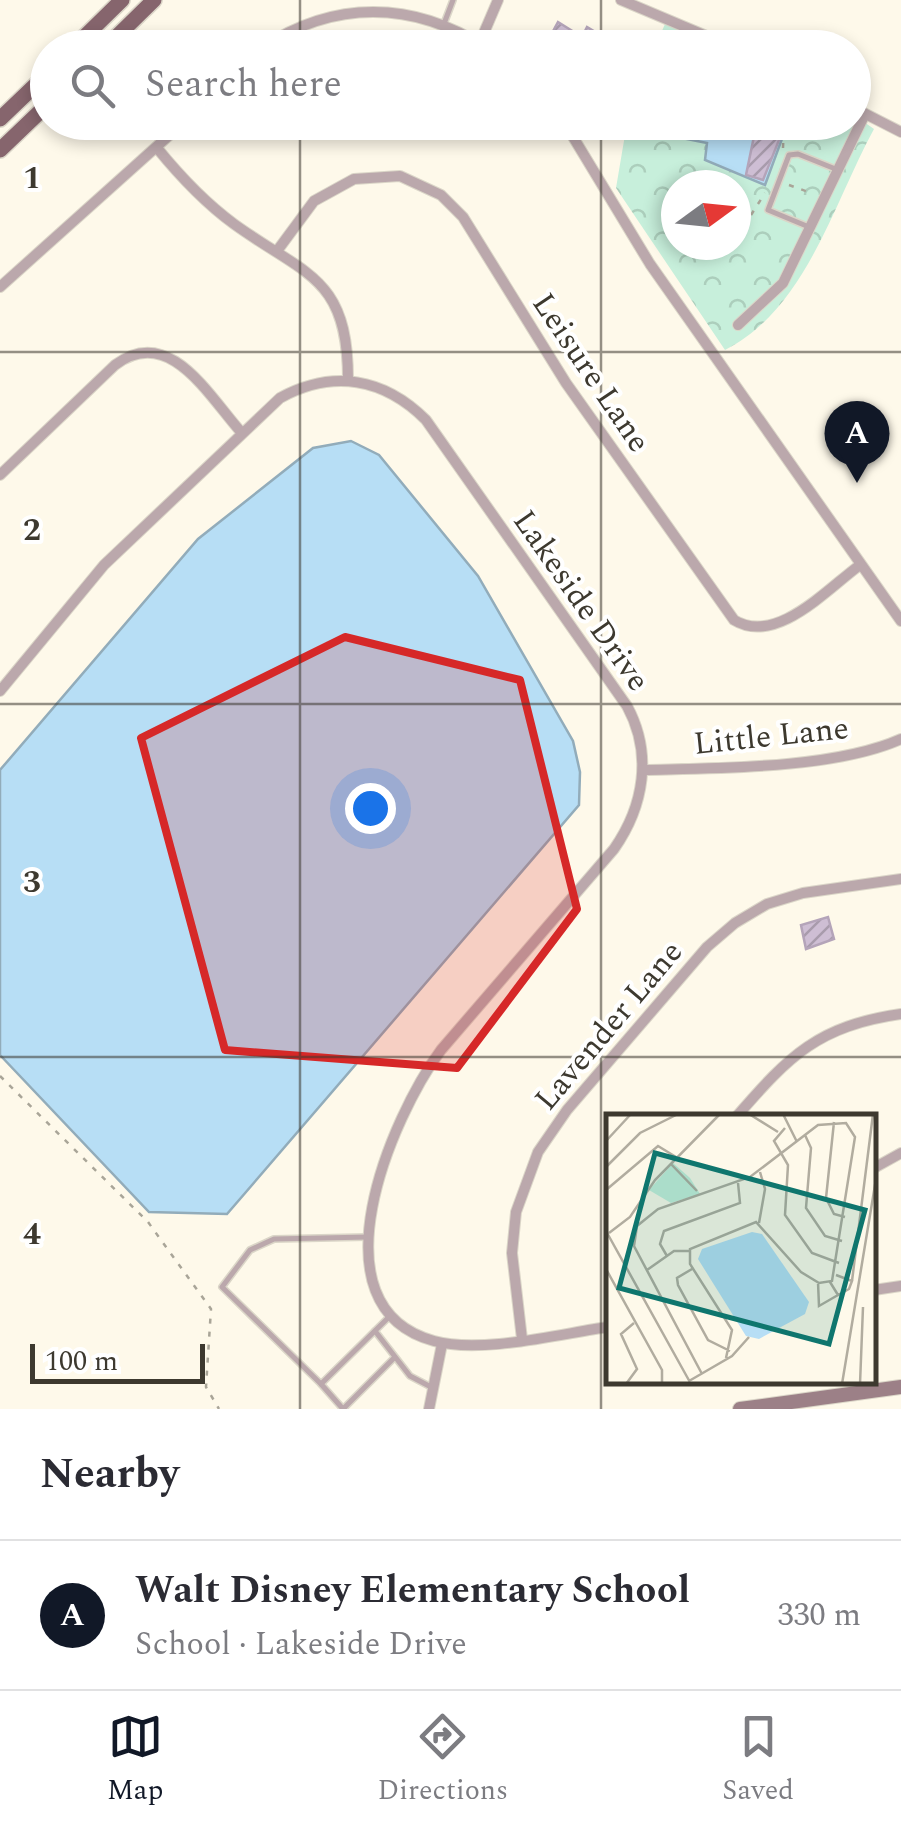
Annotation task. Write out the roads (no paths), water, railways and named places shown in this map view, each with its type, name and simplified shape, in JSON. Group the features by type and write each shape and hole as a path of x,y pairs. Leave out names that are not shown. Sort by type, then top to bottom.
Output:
{"main road":[{"path":"91,30 122,0"},
{"path":"123,30 154,0"},
{"path":"0,119 30,90"},
{"path":"0,150 30,121"},
{"path":"740,1409 901,1387"}],"street":[{"path":"488,30 498,0"},
{"path":"621,0 692,30"},
{"path":"285,30 302,17 342,5 392,5 445,21 459,30"},
{"path":"871,117 901,132"},
{"path":"0,288 165,140"},
{"path":"575,140 650,264 901,621"},
{"path":"738,326 783,283 852,140"},
{"path":"156,148 213,207 309,272 339,309 346,338 348,380"},
{"name":"Leisure Lane","path":"278,252 302,212 340,184 384,175 428,186 463,217 566,383 734,620 752,628 770,627 860,566"},
{"path":"0,475 115,365 151,350 180,365 241,432"},
{"name":"Lakeside Drive","path":"0,691 104,565 266,408 299,388 348,380 388,391 426,420 627,706 638,731 643,770 632,820 614,849 440,1050 416,1086 386,1157 368,1238 372,1283 391,1314"},
{"name":"Little Lane","path":"643,770 754,766 866,750 901,739"},
{"name":"Lavender Lane","path":"522,1340 512,1253 516,1212 538,1152 567,1110 707,948 735,922 768,904 803,892 901,879"},
{"path":"739,1114 778,1069 810,1042 853,1023 901,1014"},
{"path":"876,1167 901,1153"},
{"path":"876,1290 901,1286"},
{"path":"391,1314 412,1332 442,1344 522,1340 606,1327"},
{"path":"430,1409 431,1387 442,1344"}],"lane":[{"path":"445,21 453,0"},
{"path":"810,228 768,210 785,158 793,153 838,170"},
{"path":"368,1238 274,1239 260,1243 222,1287 343,1409 394,1358"},
{"path":"321,1384 391,1314"},
{"path":"374,1331 410,1376 431,1387"}],"water":[{"path":"692,140 782,140 765,185 751,179 751,170 729,170 705,160 707,143"},
{"path":"351,441 379,455 478,576 573,741 580,772 579,805 227,1214 149,1212 0,1055 0,770 198,539 313,448"}],"place":[{"name":"Walt Disney Elementary School","path":"857,483"}]}
